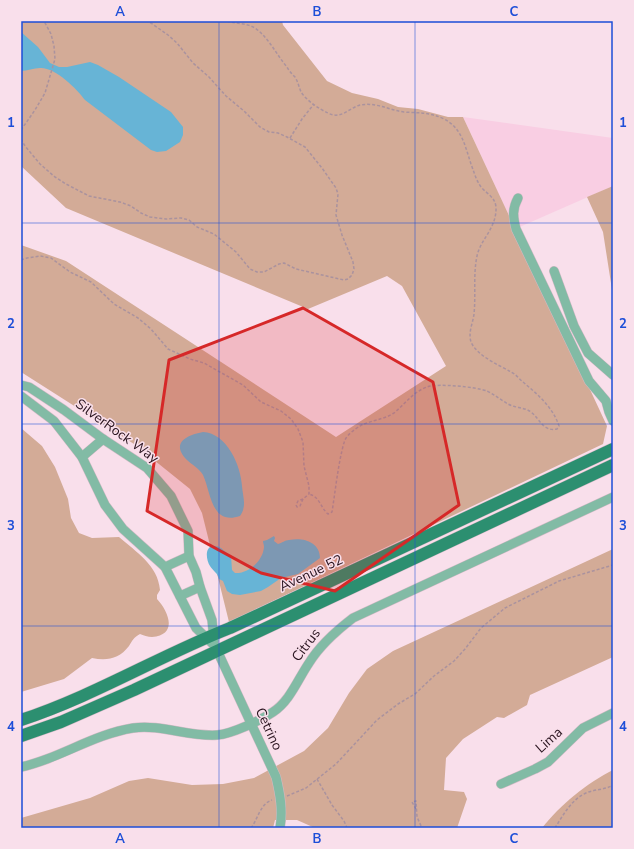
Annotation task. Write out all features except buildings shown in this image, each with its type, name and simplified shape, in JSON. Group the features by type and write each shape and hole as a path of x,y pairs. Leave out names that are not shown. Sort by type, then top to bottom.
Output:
{"main road":[{"name":"Avenue 52","path":"21,736 61,722 96,707 213,642 230,628 613,449"},
{"name":"Avenue 52","path":"21,720 64,704 213,642 613,465"}],"street":[{"path":"518,198 514,205 513,217 516,229 589,381 609,399 609,412 613,421"},
{"path":"554,271 574,326 588,353 613,375"},
{"name":"SilverRock Way","path":"21,385 29,387 64,410 103,439 147,468 171,496 188,531 189,556 212,620 213,642"},
{"path":"21,396 54,421 82,457 105,505 123,529 165,566 196,628 213,642"},
{"path":"82,457 103,439"},
{"name":"Citrus","path":"21,767 47,759 110,733 134,728 156,727 217,735 233,731 274,712 285,701 309,662 323,644 336,631 353,618 613,497"},
{"path":"165,566 189,556"},
{"path":"180,596 200,587"},
{"name":"Cetrino","path":"213,642 276,777 281,798 282,816 280,828"},
{"name":"Lima","path":"501,784 548,762 584,728 613,713"}],"path":[{"path":"21,130 45,94 55,59 51,34 44,21"},
{"path":"21,139 40,164 66,184 90,196 120,202 131,206 141,214 166,219 181,218 189,220 197,227 214,234 236,252 250,269 257,272 264,272 279,264 284,264 312,273 344,280 348,279 352,275 354,269 353,262 336,215 338,200 336,188 322,168 305,147 290,138 278,133 269,132 260,127 226,96 210,77 193,63 177,43 148,21"},
{"path":"227,21 245,24 254,28 269,41 295,77 301,91 314,104 330,115 339,116 356,106 367,104 404,112 432,114 453,124 461,134 477,180 482,188 491,195 496,205 495,216 490,231 477,255 474,314 470,336 472,343 476,349 490,360 513,372 533,390 557,419 559,426 557,430 551,431 546,428 532,413 509,404 486,391 462,386 436,385 427,387 416,392 394,413 382,420 366,423 360,426 345,440 339,463 332,512 328,514 325,512 319,500 315,496 309,494"},
{"path":"290,138 314,104"},
{"path":"21,260 40,256 51,258 70,272 91,282 114,304 138,318 168,349 190,359 204,363 243,385 261,402 282,411 292,419 303,442 304,466 309,486 309,494"},
{"path":"303,499 309,494"},
{"path":"251,828 260,811 270,801 306,788 336,764 377,720 414,694 454,661 481,628 506,608 559,581 613,565"},
{"path":"317,779 332,805 344,821 346,828"},
{"path":"555,828 571,804 579,798 586,793 604,789 613,785"},
{"path":"416,809 417,817 422,828"}],"highlighted area":[{"path":"303,308 433,382 459,505 335,591 261,573 147,511 169,360"}],"shaded area":[{"path":"21,21 282,21 283,25 327,81 352,93 378,99 398,107 418,109 448,117 463,117 607,426 603,444 229,622 202,513 190,489 134,444 21,372 21,245 66,261 336,437 446,366 402,286 387,276 308,309 66,208 21,166"},
{"path":"463,117 613,138 613,186 515,229"},
{"path":"613,186 613,296 603,232 587,197"},
{"path":"21,428 42,446 55,467 68,499 71,518 79,533 92,538 119,537 151,566 158,581 160,590 157,595 157,599 165,610 169,622 168,628 165,632 152,637 140,634 121,654 117,656 108,659 92,658 64,679 21,692"},
{"path":"613,549 613,657 530,695 527,705 504,718 497,717 463,739 446,758 444,790 464,792 467,799 457,828 315,828 297,820 275,820 273,828 21,828 21,818 90,798 129,781 148,778 192,785 223,784 254,778 304,751 328,728 349,693 367,669 393,651"},
{"path":"613,770 613,828 542,828 549,819 574,795 593,781"}],"water":[{"path":"21,32 38,47 50,63 59,67 67,67 90,62 98,65 119,77 171,112 183,127 183,135 180,142 166,151 157,152 151,150 85,100 77,90 59,75 52,71 40,68 21,71"},
{"path":"203,432 212,434 219,438 226,444 236,460 241,478 244,502 240,516 230,518 223,516 218,512 214,506 206,482 200,470 182,454 180,444 191,435"},
{"path":"274,536 274,541 278,544 286,540 294,539 310,542 317,548 320,558 298,574 281,578 261,591 240,595 232,594 227,591 223,581 219,579 218,575 211,568 207,557 209,548 211,546 217,546 231,556 232,570 235,573 240,573 250,569 258,562 263,552 263,541"}]}
